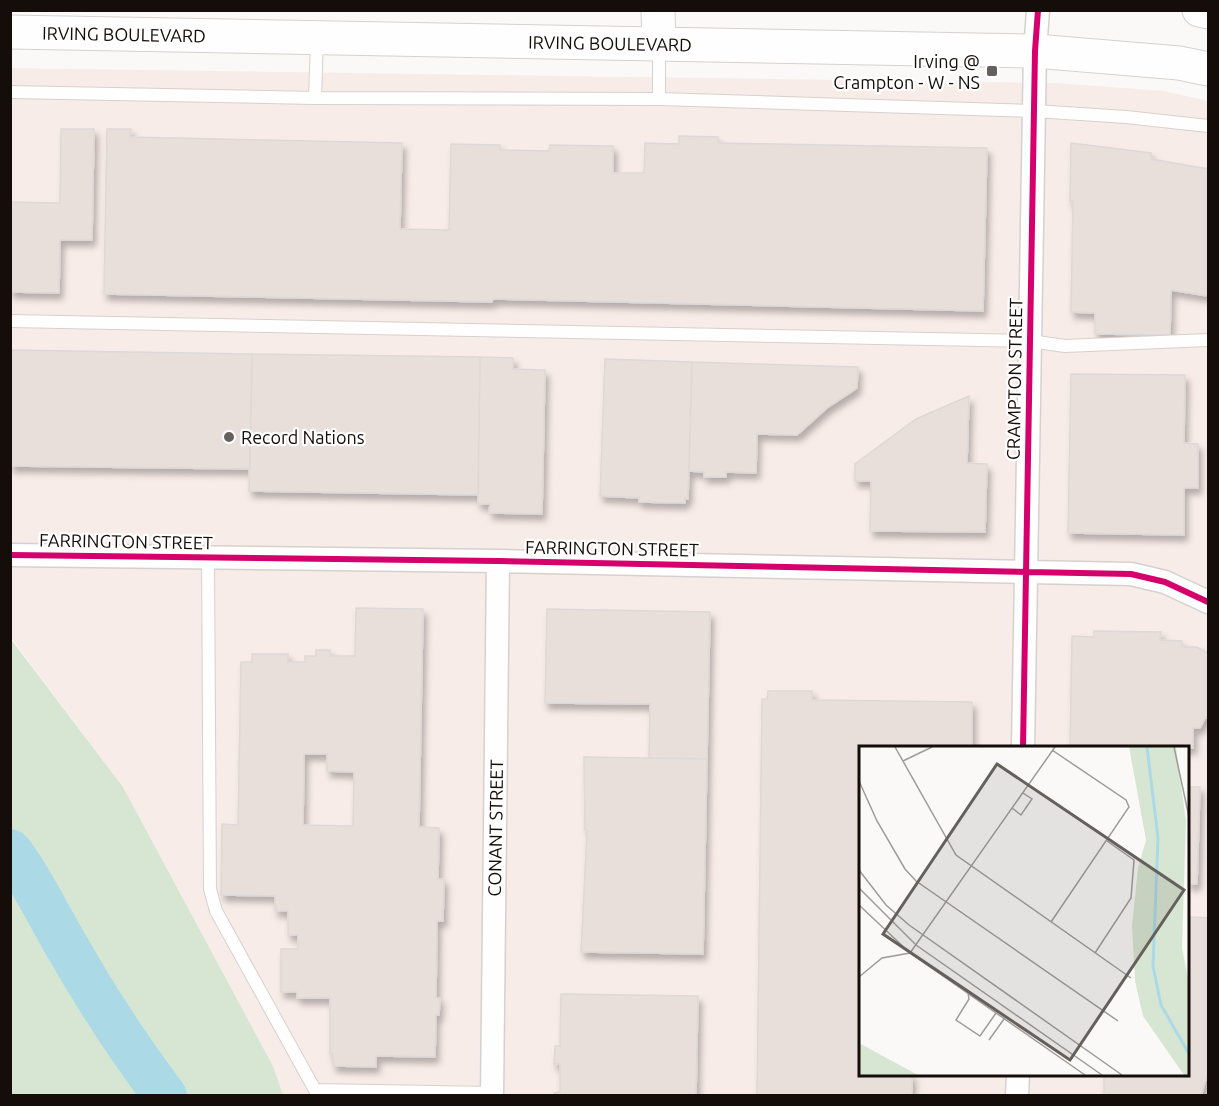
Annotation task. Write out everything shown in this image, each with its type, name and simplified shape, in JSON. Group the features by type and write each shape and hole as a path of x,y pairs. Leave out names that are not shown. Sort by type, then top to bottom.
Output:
{"main road":[{"path":"658,10 659,45"},
{"path":"1199,10 1209,12"},
{"name":"IRVING BOULEVARD","path":"10,32 1035,51 1179,63 1209,69"}],"street":[{"name":"CRAMPTON STREET","path":"1023,746 1035,51 1038,10"},
{"name":"FARRINGTON STREET","path":"10,555 498,561 1131,574 1165,582 1209,602"},
{"name":"CONANT STREET","path":"492,1094 498,561"},
{"path":"1017,1095 1018,1076"}],"lane":[{"path":"315,98 316,38"},
{"path":"659,45 659,99"},
{"path":"10,92 315,98 659,99 1035,111 1126,117 1209,126"},
{"path":"10,321 1030,341 1065,346 1209,340"},
{"path":"208,557 210,889 216,911 315,1090 492,1094"}],"shaded area":[{"path":"11,68 1057,83 1164,91 1208,101 1208,1095 283,1095 273,1066 123,787 11,638"}],"green space":[{"path":"10,638 123,787 273,1066 283,1095 11,1095"}],"building":[{"path":"61,129 94,129 92,240 60,240 59,293 10,292 10,202 60,203"},
{"path":"107,129 131,129 130,137 402,143 400,229 449,230 451,144 500,145 500,150 549,151 550,145 613,146 613,173 644,173 645,143 679,144 679,136 718,137 718,143 987,148 983,311 493,299 492,302 104,294"},
{"path":"1071,143 1151,153 1151,159 1208,169 1208,296 1171,290 1170,335 1095,334 1095,313 1071,312 1073,201 1070,201"},
{"path":"10,350 252,354 250,469 10,466"},
{"path":"252,354 480,357 478,495 249,491"},
{"path":"480,357 513,358 513,369 545,370 542,514 489,513 490,504 478,504"},
{"path":"605,359 692,362 688,499 685,499 685,503 639,502 639,498 600,496"},
{"path":"692,362 858,367 857,388 827,408 797,435 757,434 756,473 726,472 726,477 704,477 704,472 689,471"},
{"path":"1071,374 1185,375 1184,443 1198,444 1198,488 1184,488 1184,535 1068,533"},
{"path":"969,396 967,463 987,464 985,532 870,531 871,481 855,481 855,464 916,419"},
{"path":"356,608 423,609 419,827 439,828 438,879 444,879 443,921 437,921 436,998 440,998 439,1015 436,1015 435,1057 376,1056 376,1067 333,1066 333,1054 330,1054 330,998 297,998 297,992 281,992 281,949 298,949 298,935 288,935 288,911 275,911 275,896 221,895 222,824 238,825 241,662 252,662 252,654 288,654 288,662 305,662 305,656 316,656 316,650 330,650 330,656 355,656","holes":["304,754 327,754 327,771 354,772 353,826 303,825"]},
{"path":"547,609 710,612 707,759 649,758 650,704 545,703"},
{"path":"1094,631 1161,632 1160,640 1182,641 1182,647 1197,647 1208,653 1208,718 1206,717 1200,728 1193,728 1193,748 1189,746 1070,746 1072,636 1094,637"},
{"path":"768,691 812,691 812,700 972,702 972,746 859,746 859,1076 912,1076 912,1096 757,1096 762,699 767,699"},
{"path":"584,757 707,759 703,954 581,952 587,831 585,830"},
{"path":"1189,787 1200,787 1197,884 1189,884"},
{"path":"1189,917 1208,918 1208,1072 1201,1096 1104,1096 1104,1076 1189,1076"},
{"path":"561,994 698,996 696,1096 554,1096 554,1093 560,1092 560,1064 554,1064 555,1046 560,1046"}],"waterway":[{"path":"10,851 98,999 165,1096"}],"cycle path":[{"path":"1023,746 1035,51 1038,10"},
{"path":"10,555 498,561 1131,574 1165,582 1208,602"}],"place":[{"name":"Irving @ Crampton - W - NS","path":"992,71"},
{"name":"Record Nations","path":"229,437"}]}
